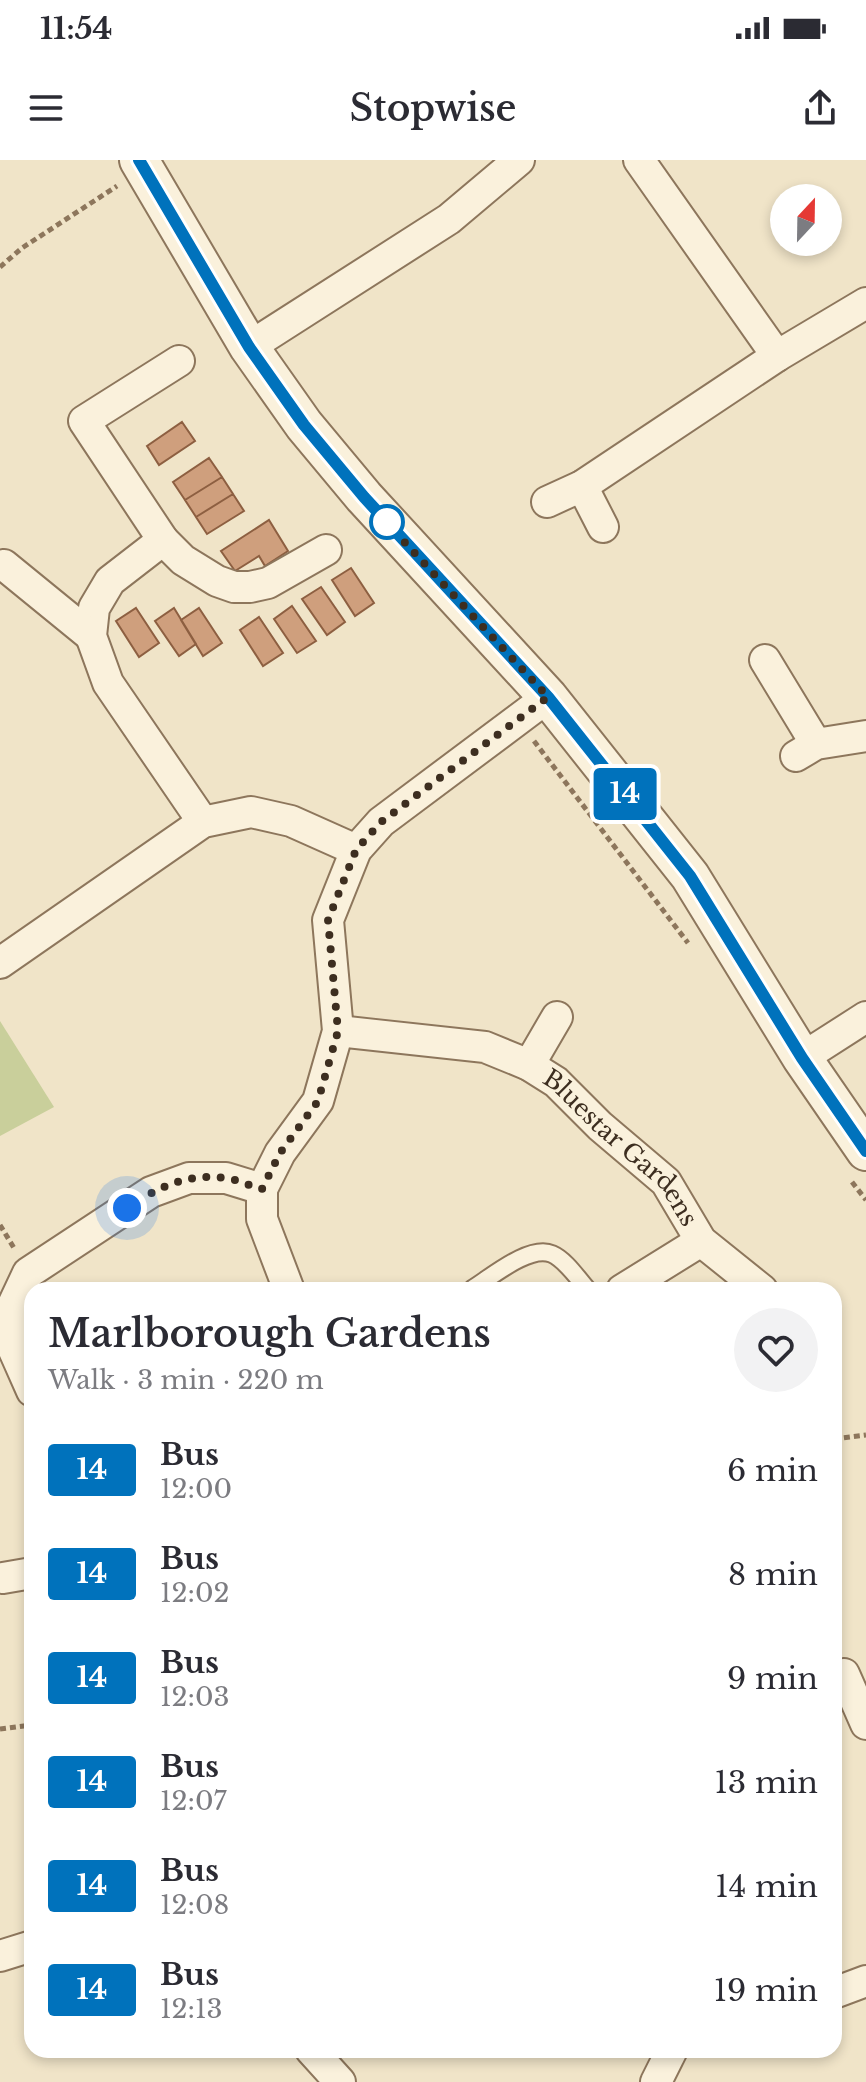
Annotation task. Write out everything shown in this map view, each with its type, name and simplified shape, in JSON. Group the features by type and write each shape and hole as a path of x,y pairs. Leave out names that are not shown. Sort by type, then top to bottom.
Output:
{"street":[{"path":"249,347 449,219 519,160"},
{"path":"639,160 777,356"},
{"path":"142,165 249,347 304,425 364,497 548,697 690,876 802,1058 858,1165"},
{"path":"547,502 582,486 777,356 866,303"},
{"path":"179,361 84,421 163,540 183,560 217,581 234,587 268,583 326,550"},
{"path":"582,486 603,527"},
{"path":"163,540 110,581 94,608 91,636 108,683 203,822"},
{"path":"4,565 91,636"},
{"path":"765,660 806,750 866,736"},
{"path":"286,1282 262,1219 262,1189 280,1153 318,1101 338,1031 328,920 356,850 381,822 548,697"},
{"path":"0,963 203,822 251,812 291,821 356,850"},
{"name":"Bluestar Gardens","path":"529,1065 557,1017"},
{"path":"802,1058 866,1017"},
{"name":"Bluestar Gardens","path":"338,1031 485,1047 529,1065 556,1082 600,1126 666,1182 701,1241 752,1282"},
{"path":"24,1373 12,1346 12,1307 28,1273 151,1192 189,1178 226,1178 262,1189"},
{"name":"Bluestar Gardens","path":"635,1282 701,1241"},
{"path":"848,1671 866,1724"},
{"path":"0,1956 24,1948"},
{"path":"842,1990 866,1981"},
{"path":"318,2058 340,2082"},
{"path":"656,2082 668,2058"}],"lane":[{"path":"483,1282 524,1256 543,1251 559,1258 581,1282"}],"path":[{"path":"0,267 22,248 117,186 142,165"},
{"path":"517,720 694,950"},
{"path":"858,1165 866,1200"},
{"path":"842,1438 866,1435"},
{"path":"0,1729 24,1726"}],"green space":[{"path":"0,1021 54,1107 0,1136"}],"building":[{"path":"182,422 195,441 159,465 147,446"},
{"path":"209,458 222,477 185,500 173,482"},
{"path":"222,477 233,494 196,517 185,500"},
{"path":"233,494 244,511 207,534 196,517"},
{"path":"269,520 288,551 265,566 259,556 235,571 221,551"},
{"path":"351,568 374,603 355,616 332,580"},
{"path":"321,587 345,622 327,635 302,599"},
{"path":"292,606 316,641 297,653 274,619"},
{"path":"136,608 159,643 139,657 116,621"},
{"path":"174,608 196,644 179,656 155,621"},
{"path":"199,608 222,643 203,656 181,620"},
{"path":"259,617 283,653 263,666 240,630"}],"bus line":[{"name":"14","path":"139,160 249,347 304,425 364,497 548,697 690,876 802,1058 866,1151"}],"route":[{"path":"127,1208 151,1192 189,1178 226,1178 262,1189 280,1153 318,1101 338,1031 328,920 356,850 381,822 548,697 384,520 387,522"}]}
